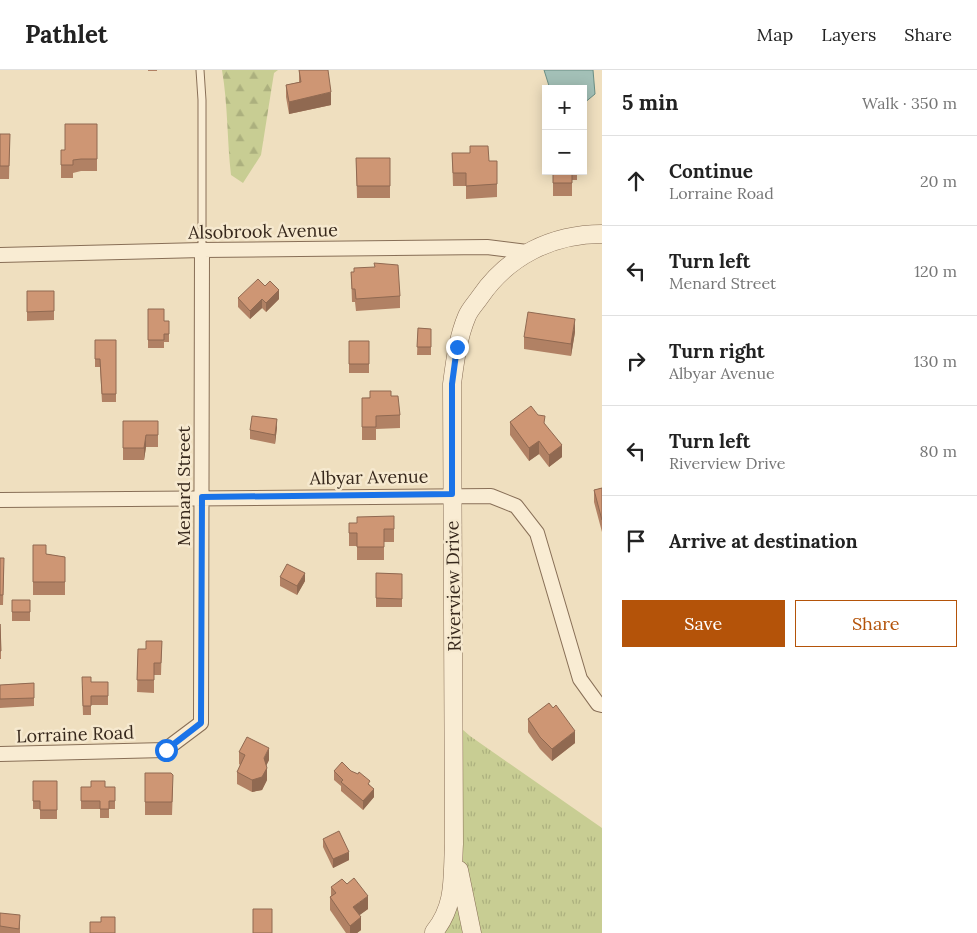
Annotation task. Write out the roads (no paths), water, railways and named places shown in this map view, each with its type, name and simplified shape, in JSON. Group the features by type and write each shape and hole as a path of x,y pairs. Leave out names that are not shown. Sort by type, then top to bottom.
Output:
{"street":[{"name":"Riverview Drive","path":"433,932 444,919 451,899 454,844 452,384 457,347 467,314 492,280 527,252 551,242 602,234"},
{"name":"Alsobrook Avenue","path":"0,255 202,250 487,247 527,252"},
{"name":"Menard Street","path":"201,723 202,250"},
{"name":"Albyar Avenue","path":"0,500 452,494 491,496 516,506 537,533 580,680 598,704 602,705"},
{"name":"Lorraine Road","path":"0,754 166,750 201,723"},
{"name":"Riverview Drive","path":"454,844 472,933"},
{"name":"Riverview Drive","path":"433,932 454,927 468,933"}],"lane":[{"path":"200,70 202,100 202,250"}],"water":[{"path":"544,70 593,70 595,94 587,101 587,85 549,85"}]}
